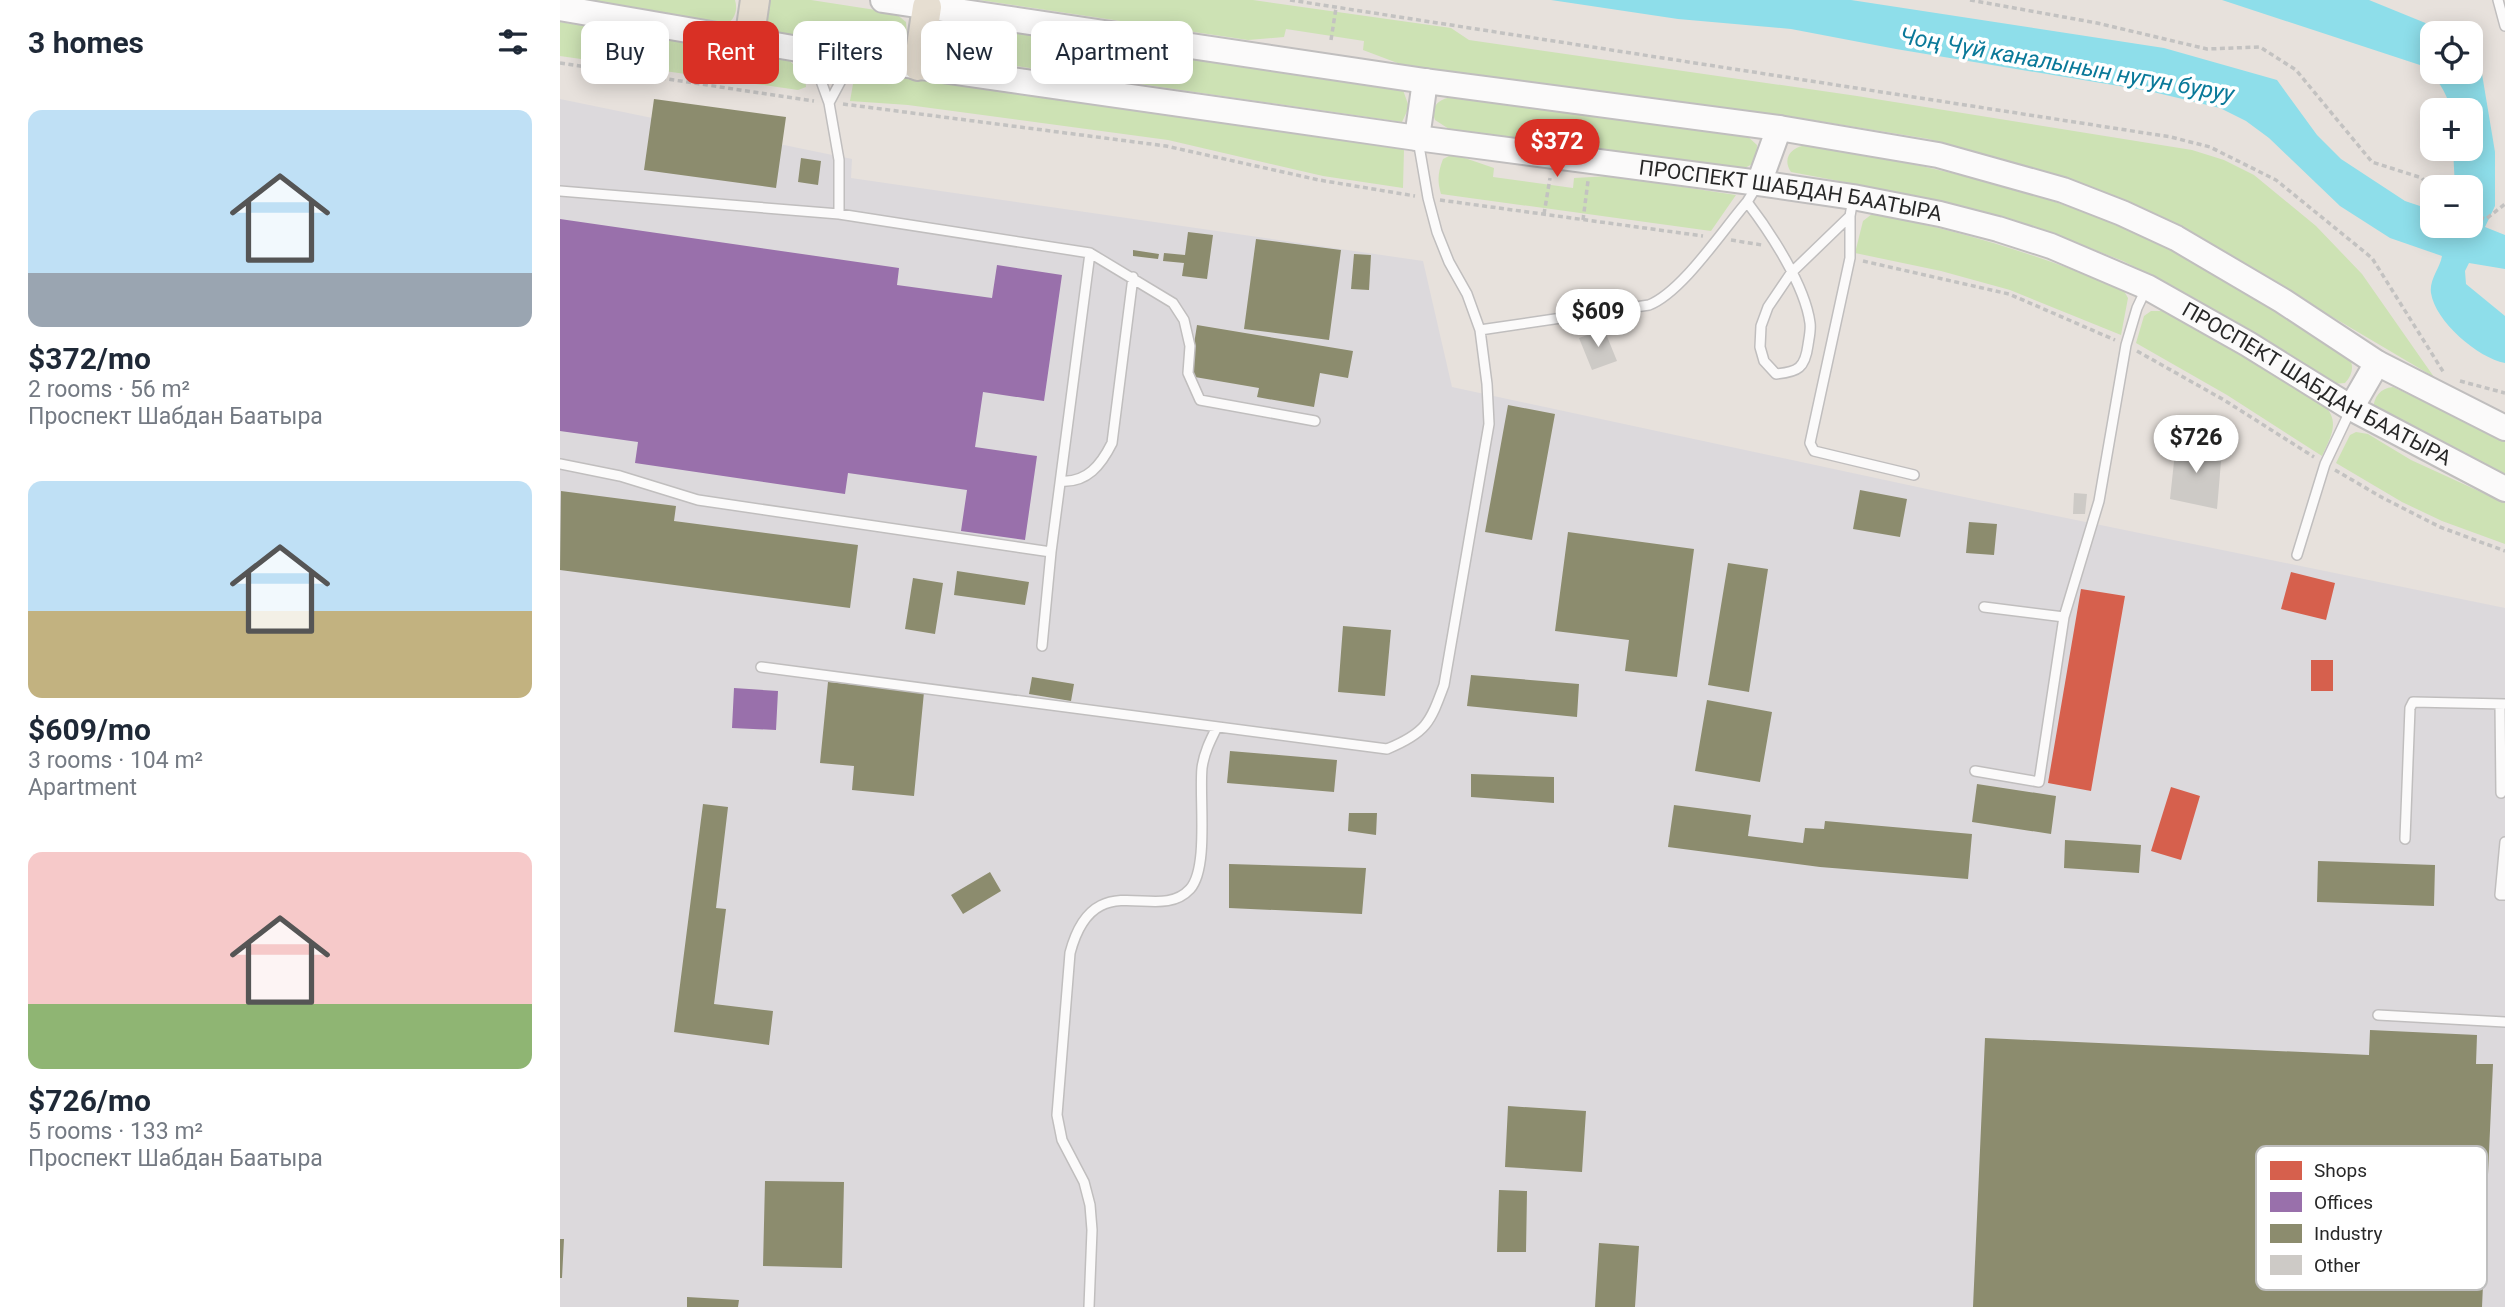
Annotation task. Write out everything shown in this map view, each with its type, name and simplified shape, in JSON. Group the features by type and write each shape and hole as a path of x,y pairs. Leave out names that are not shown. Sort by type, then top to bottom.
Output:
{"main road":[{"path":"752,21 755,0"},
{"path":"883,0 1424,81 1779,128 1938,155 2063,190 2122,213 2176,239 2283,300 2377,363 2505,428"},
{"path":"918,66 927,6"},
{"name":"ПРОСПЕКТ ШАБДАН БААТЫРА","path":"560,8 683,29"},
{"name":"ПРОСПЕКТ ШАБДАН БААТЫРА","path":"907,64 1417,138 1753,192 1851,206 1940,214 1998,229 2051,246 2147,287 2248,344 2351,408 2505,489"},
{"path":"1417,138 1424,81"},
{"path":"1753,192 1779,128"},
{"path":"2351,408 2377,363"}],"lane":[{"path":"2498,0 2505,26"},
{"path":"822,84 829,103 839,160 839,214"},
{"path":"829,103 839,84"},
{"path":"761,667 1387,749 1420,732 1432,718 1444,685 1489,424 1480,330 1437,232 1417,138"},
{"path":"560,191 839,214 1090,253 1173,303 1184,320 1190,346 1188,373 1200,400 1315,421"},
{"path":"1480,330 1649,305 1671,293 1753,192 1776,247 1791,273 1799,285 1810,324 1807,353 1793,373 1776,374 1764,361 1760,347 1761,326 1768,307 1791,273 1851,206"},
{"path":"1851,206 1850,258 1810,443 1814,451 1914,475"},
{"path":"1042,646 1051,552 1090,253"},
{"path":"1061,481 1074,482 1089,474 1104,460 1112,443 1133,277"},
{"path":"1975,771 2039,782 2064,617 2099,501 2126,345 2137,307 2147,287"},
{"path":"2297,555 2325,464 2351,408"},
{"path":"560,464 620,476 698,500 1051,552"},
{"path":"1984,607 2064,617"},
{"path":"2405,839 2410,708 2413,702 2503,704 2501,793"},
{"path":"1089,1307 1092,1230 1090,1205 1084,1182 1062,1140 1057,1115 1070,953 1079,927 1096,908 1111,902 1177,898 1193,884 1201,855 1202,770 1205,753 1217,727"},
{"path":"2505,842 2500,895 2505,895"},
{"path":"2378,1015 2505,1022"}],"path":[{"path":"1290,0 2171,137 2210,147 2276,180 2372,258 2447,377"},
{"path":"1970,0 2097,23 2207,49 2260,47 2296,70 2372,162 2420,177"},
{"path":"1331,40 1336,7"},
{"path":"560,63 829,103 1166,146 1319,180 1776,247"},
{"path":"1544,214 1549,178"},
{"path":"1583,220 1588,181"},
{"path":"2483,218 2486,219 2505,204"},
{"path":"1850,258 2008,294 2126,345 2224,400 2383,498 2440,527 2505,551"},
{"path":"2458,380 2505,393"}],"shaded area":[{"path":"560,99 852,159 851,178 1423,261 1452,387 1964,497 2505,608 2505,1307 560,1307"}],"green space":[{"path":"569,0 735,0 735,14 730,21 700,21"},
{"path":"770,0 811,0 895,13 905,21 793,21 793,35 779,33 779,21 765,21"},
{"path":"979,0 1253,0 1451,28 1469,40 1857,96 2192,150 2224,160 2254,175 2316,226 2362,274 2434,377 2172,222 2068,180 1929,139 1788,116 1408,67 1363,50 1364,41 1286,29 1284,37 1248,40 1193,32 1193,21 1120,21"},
{"path":"560,22 581,25 581,59 560,56"},
{"path":"1017,32 1031,35 1031,68 1017,66"},
{"path":"669,40 683,42 683,74 669,72"},
{"path":"779,58 788,59 793,64 793,84 806,84 806,87 798,90 756,84 779,84"},
{"path":"1193,59 1403,90 1409,107 1402,122 1140,84 1193,84"},
{"path":"907,76 921,78 921,84 964,84 1398,146 1404,149 1403,188 1323,176 1168,140 908,105 850,101 853,84 907,84"},
{"path":"1452,97 1746,135 1757,145 1756,162 1743,169 1449,129 1435,120 1434,111 1440,101"},
{"path":"1808,145 1974,178 2056,202 2135,233 2218,276 2350,359 2351,374 2345,383 2333,384 2189,295 2123,261 2054,234 1981,211 1791,172 1787,162 1790,153"},
{"path":"1453,154 1494,168 1493,177 1573,188 1574,178 1610,176 1736,195 1711,231 1441,194 1441,164 1443,159"},
{"path":"1872,214 1935,227 1996,244 2116,287 2124,291 2128,298 2121,335 2010,290 1941,271 1855,253 1863,221"},
{"path":"2151,311 2161,311 2176,317 2324,405 2333,424 2322,456 2227,395 2136,343 2144,316"},
{"path":"2393,387 2505,439 2505,474 2446,449 2373,409 2378,394"},
{"path":"2356,432 2368,434 2411,460 2505,503 2505,544 2442,521 2402,502 2336,463 2350,435"}],"water":[{"name":"Чоң Чүй каналынын нугун буруу","path":"1551,0 1851,0 2164,48 2277,80 2317,135 2341,159 2405,201 2420,206 2420,238 2483,238 2483,175 2454,175 2454,161 2483,161 2483,98 2447,98 2439,84 2483,84 2483,80 2495,152 2495,206 2485,227 2505,235 2505,269 2469,263 2465,271 2466,284 2505,316 2505,363 2494,360 2471,346 2459,337 2440,315 2434,304 2431,288 2442,256 2390,238 2340,206 2269,138 2246,121 2220,108 2149,91 1791,29 1678,19"},
{"path":"2222,0 2369,0 2421,21 2420,65"}],"building: Shops":[{"path":"2291,572 2335,583 2326,620 2281,609"},
{"path":"2081,589 2125,596 2091,791 2048,783"},
{"path":"2311,660 2333,660 2333,691 2311,691"},
{"path":"2171,787 2200,796 2181,860 2151,851"}],"building: Offices":[{"path":"560,219 899,268 897,285 992,298 997,265 1062,275 1044,401 983,392 975,447 1037,456 1025,540 961,531 967,490 848,473 845,494 635,463 638,442 560,431"},
{"path":"734,688 778,691 776,730 732,728"}],"building: Industry":[{"path":"654,99 786,117 776,188 644,170"},
{"path":"801,158 821,161 818,185 798,182"},
{"path":"1188,232 1213,235 1207,279 1182,276 1184,263 1163,261 1164,253 1185,255"},
{"path":"1256,239 1341,250 1329,340 1244,329"},
{"path":"1133,250 1159,254 1158,259 1133,256"},
{"path":"1354,254 1371,255 1369,290 1351,289"},
{"path":"1197,325 1353,351 1348,378 1320,373 1314,407 1257,397 1259,388 1189,376"},
{"path":"1508,405 1555,414 1532,540 1485,532"},
{"path":"1860,490 1907,499 1900,537 1853,529"},
{"path":"561,491 676,506 674,521 858,545 850,608 560,570"},
{"path":"1969,522 1997,524 1994,555 1966,553"},
{"path":"1568,532 1694,549 1677,677 1625,671 1629,640 1555,631"},
{"path":"1728,563 1768,569 1749,692 1708,685"},
{"path":"957,571 1029,582 1025,605 954,595"},
{"path":"913,578 943,583 935,634 905,629"},
{"path":"1343,626 1391,630 1385,696 1338,692"},
{"path":"1471,675 1579,684 1577,717 1467,706"},
{"path":"1032,677 1074,684 1071,701 1029,694"},
{"path":"828,682 924,692 914,796 852,790 854,766 820,763"},
{"path":"1707,700 1772,712 1760,782 1695,771"},
{"path":"1230,751 1337,760 1334,792 1227,783"},
{"path":"1471,774 1554,777 1554,803 1471,797"},
{"path":"1977,784 2056,796 2051,834 1972,822"},
{"path":"703,804 728,807 716,908 726,909 714,1004 773,1011 769,1045 674,1032"},
{"path":"1674,805 1751,815 1748,836 1803,843 1805,828 1824,829 1825,821 1972,834 1968,879 1820,867 1668,847"},
{"path":"1349,813 1377,813 1376,835 1348,831"},
{"path":"2065,840 2141,845 2139,873 2064,868"},
{"path":"2318,861 2435,865 2434,906 2317,902"},
{"path":"1229,864 1366,868 1362,914 1229,908"},
{"path":"990,872 1001,891 963,914 951,895"},
{"path":"2370,1030 2477,1035 2476,1064 2493,1064 2487,1197 2487,1146 2256,1146 2256,1290 2483,1290 2482,1307 1973,1307 1985,1038 2369,1055"},
{"path":"1508,1106 1586,1111 1582,1172 1505,1167"},
{"path":"765,1181 844,1182 842,1268 763,1266"},
{"path":"1499,1190 1527,1191 1526,1252 1497,1252"},
{"path":"560,1239 564,1239 562,1278 560,1278"},
{"path":"1599,1243 1639,1246 1635,1307 1595,1307"},
{"path":"687,1297 739,1300 738,1307 687,1307"}],"building: Other":[{"path":"1604,329 1617,361 1592,370 1579,338"},
{"path":"2176,443 2222,450 2217,509 2170,499"},
{"path":"2074,493 2087,494 2085,514 2073,514"}]}
